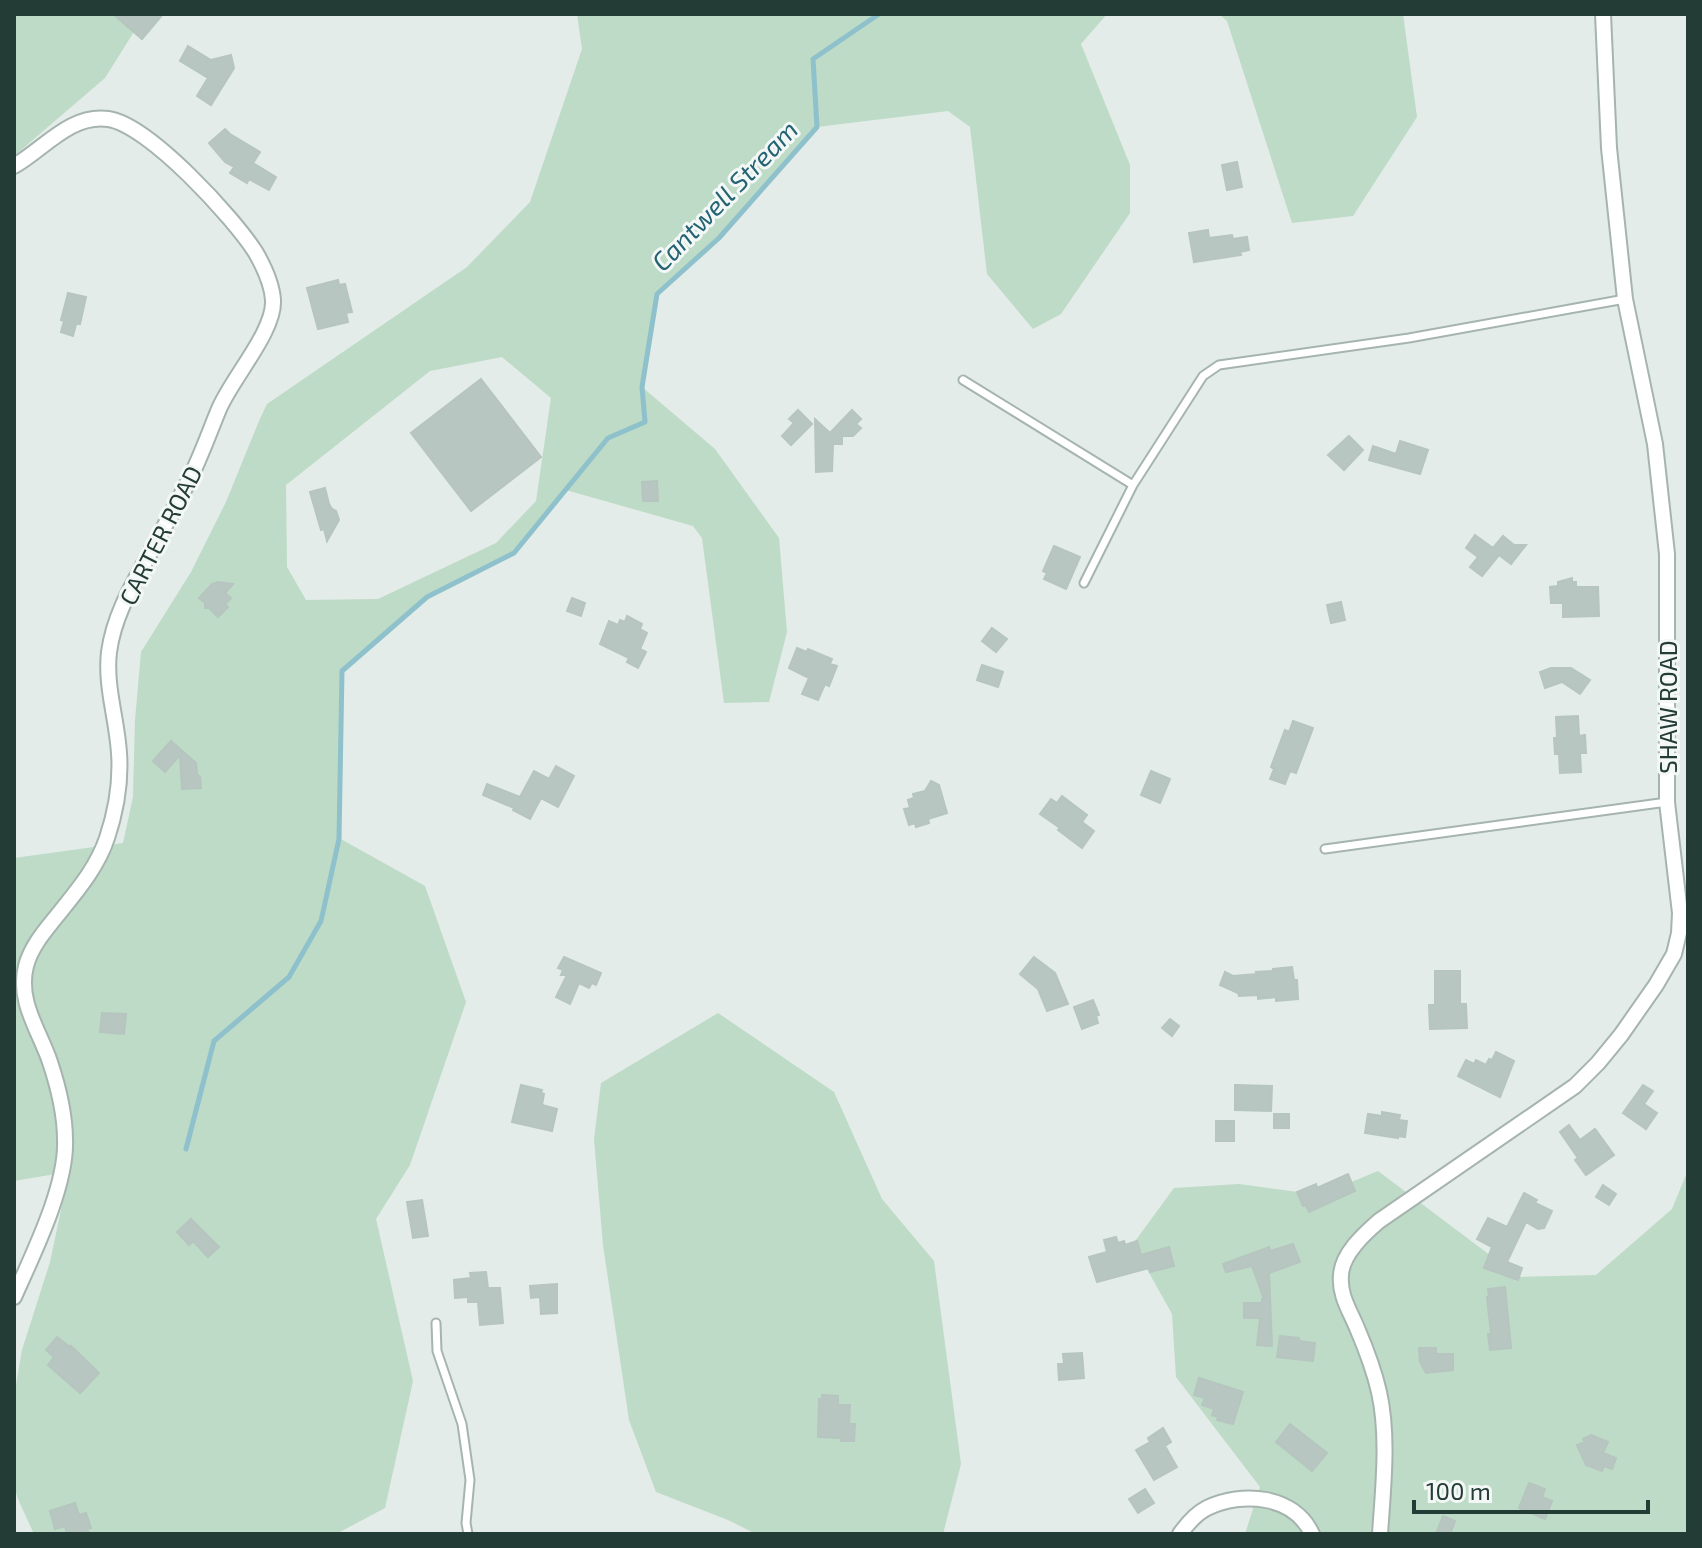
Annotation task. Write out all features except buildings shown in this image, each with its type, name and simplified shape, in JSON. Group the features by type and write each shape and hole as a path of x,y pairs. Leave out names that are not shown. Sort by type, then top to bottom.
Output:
{"street":[{"name":"SHAW ROAD","path":"1380,1534 1383,1414 1373,1369 1346,1305 1341,1285 1343,1265 1364,1234 1379,1221 1575,1086 1598,1063 1656,985 1674,954 1679,933 1680,913 1667,802 1667,554 1655,444 1625,299 1609,148 1603,14"},
{"name":"CARTER ROAD","path":"14,166 83,120 107,119 123,123 167,156 237,227 267,274 273,302 268,327 222,402 191,477 123,602 109,652 109,677 119,753 119,786 107,837 87,878 38,940 27,961 23,979 25,1000 50,1061 66,1142 50,1212 14,1297"},
{"path":"1180,1534 1189,1521 1207,1508 1249,1498 1290,1508 1306,1521 1312,1534"}],"lane":[{"path":"1084,583 1133,485 1203,376 1219,365 1409,338 1625,299"},
{"path":"963,380 1133,485"},
{"path":"1325,849 1667,802"},
{"path":"436,1323 437,1351 462,1424 470,1480 466,1523 468,1534"}],"green space":[{"path":"14,14 145,14 105,78 14,156"},
{"path":"577,14 1107,14 1081,44 1130,165 1130,213 1061,314 1033,329 987,274 970,127 948,111 817,127 719,238 657,294 642,387 715,449 779,538 787,632 769,702 724,703 702,538 693,526 566,490 514,553 427,597 342,671 339,838 425,886 466,1002 410,1165 376,1219 413,1381 385,1508 336,1534 34,1534 14,1485 14,1396 22,1350 50,1262 67,1172 14,1181 14,858 123,843 133,797 141,652 191,572 226,502 267,404 467,267 530,202 582,49","holes":["502,357 551,398 536,501 496,543 378,599 306,600 287,567 286,485 430,371"]},
{"path":"1219,14 1403,14 1417,117 1353,216 1292,223 1227,21"},
{"path":"718,1013 834,1092 882,1199 934,1261 961,1464 943,1534 756,1534 656,1492 629,1420 603,1245 594,1139 601,1083"},
{"path":"1688,1170 1688,1534 1245,1534 1260,1487 1176,1377 1172,1314 1133,1244 1174,1188 1239,1184 1320,1195 1378,1171 1519,1277 1596,1275 1672,1209"}],"waterway":[{"name":"Cantwell Stream","path":"186,1149 214,1041 289,977 321,921 339,839 342,671 427,597 514,553 608,438 645,422 642,387 657,294 719,238 817,127 813,59 879,14"}]}
